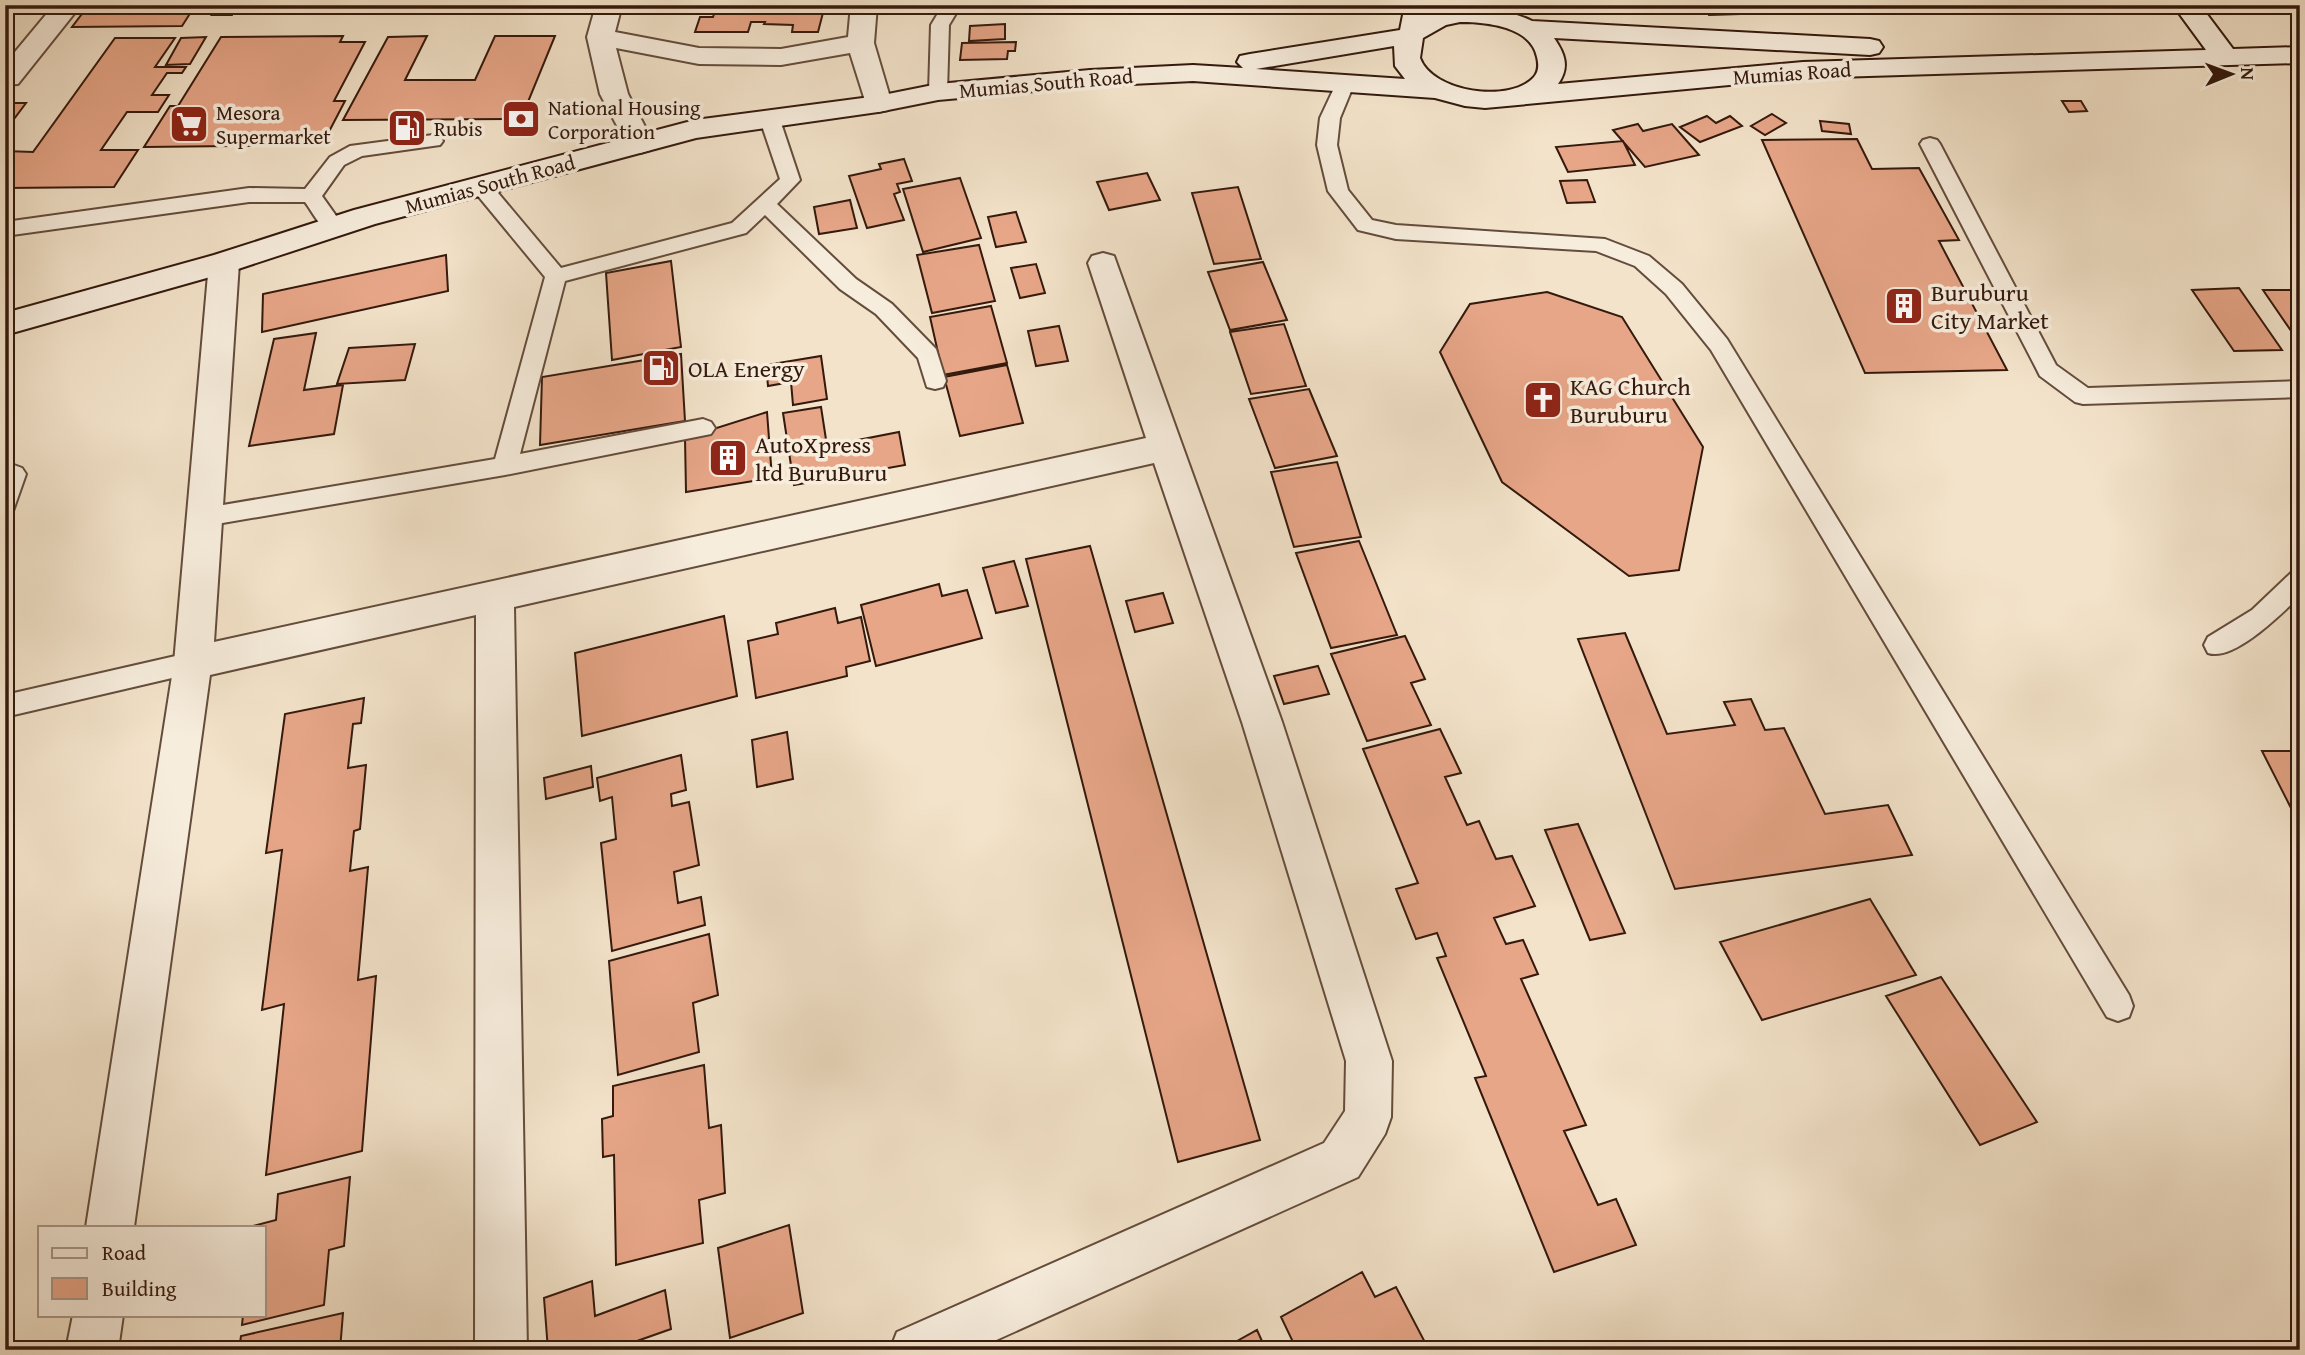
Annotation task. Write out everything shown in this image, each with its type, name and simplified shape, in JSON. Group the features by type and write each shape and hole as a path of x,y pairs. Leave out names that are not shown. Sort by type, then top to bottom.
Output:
{"street":[{"path":"8,78 68,5"},
{"path":"609,5 600,37 614,94 640,144"},
{"path":"864,5 861,43 878,104"},
{"path":"1409,36 1429,21 1448,16 1479,14 1511,18 1541,39 1550,51 1553,65 1548,78 1537,89 1519,96 1493,100 1466,99 1440,90 1420,79 1409,65 1405,50 1409,36 1420,13 1418,5"},
{"path":"2186,5 2227,59"},
{"name":"Mumias Road","path":"1511,18 1622,36 1774,39 2065,62"},
{"name":"Mumias South Road","path":"1193,73 1409,36"},
{"path":"600,37 699,56 781,57 861,43"},
{"name":"Mumias Road","path":"1519,96 1803,70 2300,55"},
{"name":"Mumias South Road","path":"5,324 224,263 334,227 695,129 878,104 938,92 1090,78 1193,73 1440,90"},
{"path":"110,1226 193,663 224,263"},
{"path":"915,1350 1341,1160 1368,1118 1368,1061 1262,722 1103,263"},
{"path":"193,663 1166,447"},
{"path":"495,595 501,1350"},
{"path":"92,1350 97,1316"}],"lane":[{"path":"938,92 940,26 952,5"},
{"path":"1345,84 1330,118 1327,145 1338,191 1365,225 1396,232 1598,244 1642,261 1674,289 1719,345 1802,488 2118,1006"},
{"path":"556,276 739,228 790,180 769,117"},
{"path":"311,196 337,161 357,150 433,141"},
{"path":"1930,144 2048,370 2083,396 2300,389"},
{"path":"481,186 556,276"},
{"path":"5,229 249,195 311,196"},
{"path":"311,196 334,227"},
{"path":"765,204 848,284 884,309 928,355 935,381"},
{"path":"505,466 556,276"},
{"path":"205,517 505,466 704,428"},
{"path":"5,504 14,474"},
{"path":"2217,645 2261,617 2300,580"},
{"path":"5,706 193,663"}],"building":[{"path":"190,5 309,5 307,9 235,9 232,15 212,15 216,10 187,10"},
{"path":"384,5 439,5 438,8 382,8"},
{"path":"477,5 522,5 519,12 474,13"},
{"path":"717,5 825,5 818,32 792,32 793,25 751,22 748,32 695,32 700,17 713,17"},
{"path":"1705,5 1736,5 1740,14 1709,15"},
{"path":"1868,5 1949,5 1951,9 1871,10"},
{"path":"88,6 186,6 182,12 191,12 182,26 72,27"},
{"path":"1005,24 1005,39 969,41 970,26"},
{"path":"343,36 340,42 365,42 334,101 345,101 322,145 144,147 170,106 178,106 221,37"},
{"path":"427,36 405,80 475,80 495,36 555,36 521,119 343,120 388,37"},
{"path":"206,37 190,64 166,65 181,38"},
{"path":"115,38 175,38 155,67 186,67 182,73 167,73 152,95 169,95 158,112 127,112 101,150 138,150 114,187 5,188 5,151 33,152"},
{"path":"1016,42 1015,51 1008,51 1007,59 960,60 962,43"},
{"path":"2062,101 2081,101 2087,111 2069,112"},
{"path":"5,103 26,103 5,131"},
{"path":"1772,114 1786,123 1765,135 1751,126"},
{"path":"1707,116 1716,123 1730,116 1742,126 1700,142 1680,127"},
{"path":"1820,121 1849,124 1851,134 1822,131"},
{"path":"1638,124 1643,131 1672,124 1699,155 1645,167 1613,130"},
{"name":"Buruburu City Market","path":"1857,139 1872,169 1919,168 1959,240 1939,241 2007,370 1865,373 1762,140"},
{"path":"1623,141 1635,165 1568,172 1556,147"},
{"path":"904,159 912,181 897,184 900,192 894,194 904,220 867,228 849,176 881,169 879,164"},
{"path":"1147,173 1160,200 1109,210 1097,182"},
{"path":"960,178 981,238 923,252 903,189"},
{"path":"1587,180 1595,202 1567,203 1560,181"},
{"path":"1238,187 1261,259 1214,264 1192,193"},
{"path":"850,200 857,228 819,234 814,207"},
{"path":"1016,212 1026,242 996,247 988,217"},
{"path":"979,245 995,301 932,313 917,255"},
{"path":"446,255 448,291 262,332 263,294"},
{"path":"671,261 681,347 612,360 606,273"},
{"path":"1263,262 1287,320 1230,330 1208,272"},
{"path":"1036,264 1045,293 1020,298 1011,268"},
{"path":"2239,288 2282,350 2234,351 2192,290"},
{"path":"2263,290 2300,290 2300,344"},
{"path":"1547,292 1622,317 1703,447 1679,570 1629,576 1502,482 1440,352 1470,304"},
{"path":"991,306 1007,363 943,375 930,317"},
{"path":"1284,324 1306,386 1251,394 1230,332"},
{"path":"1059,326 1068,361 1036,366 1028,331"},
{"path":"316,333 304,390 343,385 334,434 249,446 274,339"},
{"path":"415,344 405,380 337,384 349,348"},
{"path":"681,354 685,421 540,445 542,377"},
{"path":"821,356 827,399 793,405 791,382 768,386 766,365"},
{"path":"1007,365 1023,423 960,436 944,377"},
{"path":"1309,389 1337,456 1275,468 1249,399"},
{"path":"821,407 827,446 899,432 905,465 794,485 783,413"},
{"name":"AutoXpress ltd BuruBuru","path":"767,412 772,478 686,492 685,438"},
{"path":"1337,462 1361,537 1294,547 1271,472"},
{"path":"1359,541 1397,635 1331,648 1296,553"},
{"path":"1090,546 1260,1140 1178,1162 1026,559"},
{"path":"1014,561 1028,606 996,613 983,568"},
{"path":"939,584 942,596 967,590 982,638 876,666 861,605"},
{"path":"1163,593 1173,623 1135,632 1126,601"},
{"path":"835,608 838,623 861,617 870,661 846,667 847,676 756,698 748,641 778,634 776,623"},
{"path":"724,616 737,696 582,736 575,653"},
{"path":"1625,633 1667,734 1735,725 1724,702 1751,699 1765,730 1784,728 1825,814 1888,805 1912,855 1675,889 1578,639"},
{"path":"1405,636 1425,679 1411,683 1431,725 1367,741 1331,654"},
{"path":"1318,666 1329,694 1284,704 1274,676"},
{"path":"364,698 361,723 353,724 348,768 366,765 360,829 354,831 350,871 368,867 358,980 376,976 362,1151 266,1175 284,1004 262,1010 282,850 266,853 285,714"},
{"path":"1440,729 1461,773 1445,777 1467,825 1479,821 1496,859 1512,856 1535,906 1494,918 1506,944 1523,940 1538,974 1521,979 1586,1125 1564,1131 1598,1205 1616,1199 1636,1245 1554,1272 1475,1078 1486,1076 1437,958 1446,956 1437,933 1416,939 1396,889 1418,883 1363,749"},
{"path":"787,732 793,779 757,787 752,740"},
{"path":"2262,751 2300,751 2300,812 2293,812"},
{"path":"681,755 686,790 671,794 672,806 689,802 699,865 674,872 678,903 701,897 705,925 612,951 601,843 616,839 612,797 600,801 597,778"},
{"path":"591,766 593,787 546,799 544,778"},
{"path":"1578,824 1625,933 1590,940 1545,830"},
{"path":"1870,899 1916,975 1762,1020 1720,942"},
{"path":"709,934 718,995 693,1003 699,1052 618,1075 609,961"},
{"path":"1941,977 2037,1122 1980,1145 1886,996"},
{"path":"704,1065 709,1128 721,1125 725,1193 699,1200 703,1243 616,1265 614,1155 603,1157 602,1119 613,1116 613,1086"},
{"path":"350,1177 344,1246 329,1250 324,1305 242,1325 243,1316 266,1316 266,1226 253,1226 276,1220 278,1194"},
{"path":"789,1225 803,1313 730,1338 718,1248"},
{"path":"1362,1272 1375,1297 1396,1287 1429,1350 1284,1350 1294,1344 1281,1317"},
{"path":"592,1281 595,1316 665,1290 671,1329 637,1341 638,1350 548,1350 544,1298"},
{"path":"343,1313 340,1350 239,1350 241,1336"},
{"path":"1257,1330 1266,1350 1221,1350"}],"place":[{"name":"National Housing Corporation","path":"521,119"},
{"name":"Mesora Supermarket","path":"189,124"},
{"name":"Rubis","path":"407,128"},
{"name":"Buruburu City Market","path":"1904,306"},
{"name":"OLA Energy","path":"661,368"},
{"name":"KAG Church Buruburu","path":"1543,400"},
{"name":"AutoXpress ltd BuruBuru","path":"728,458"}]}
